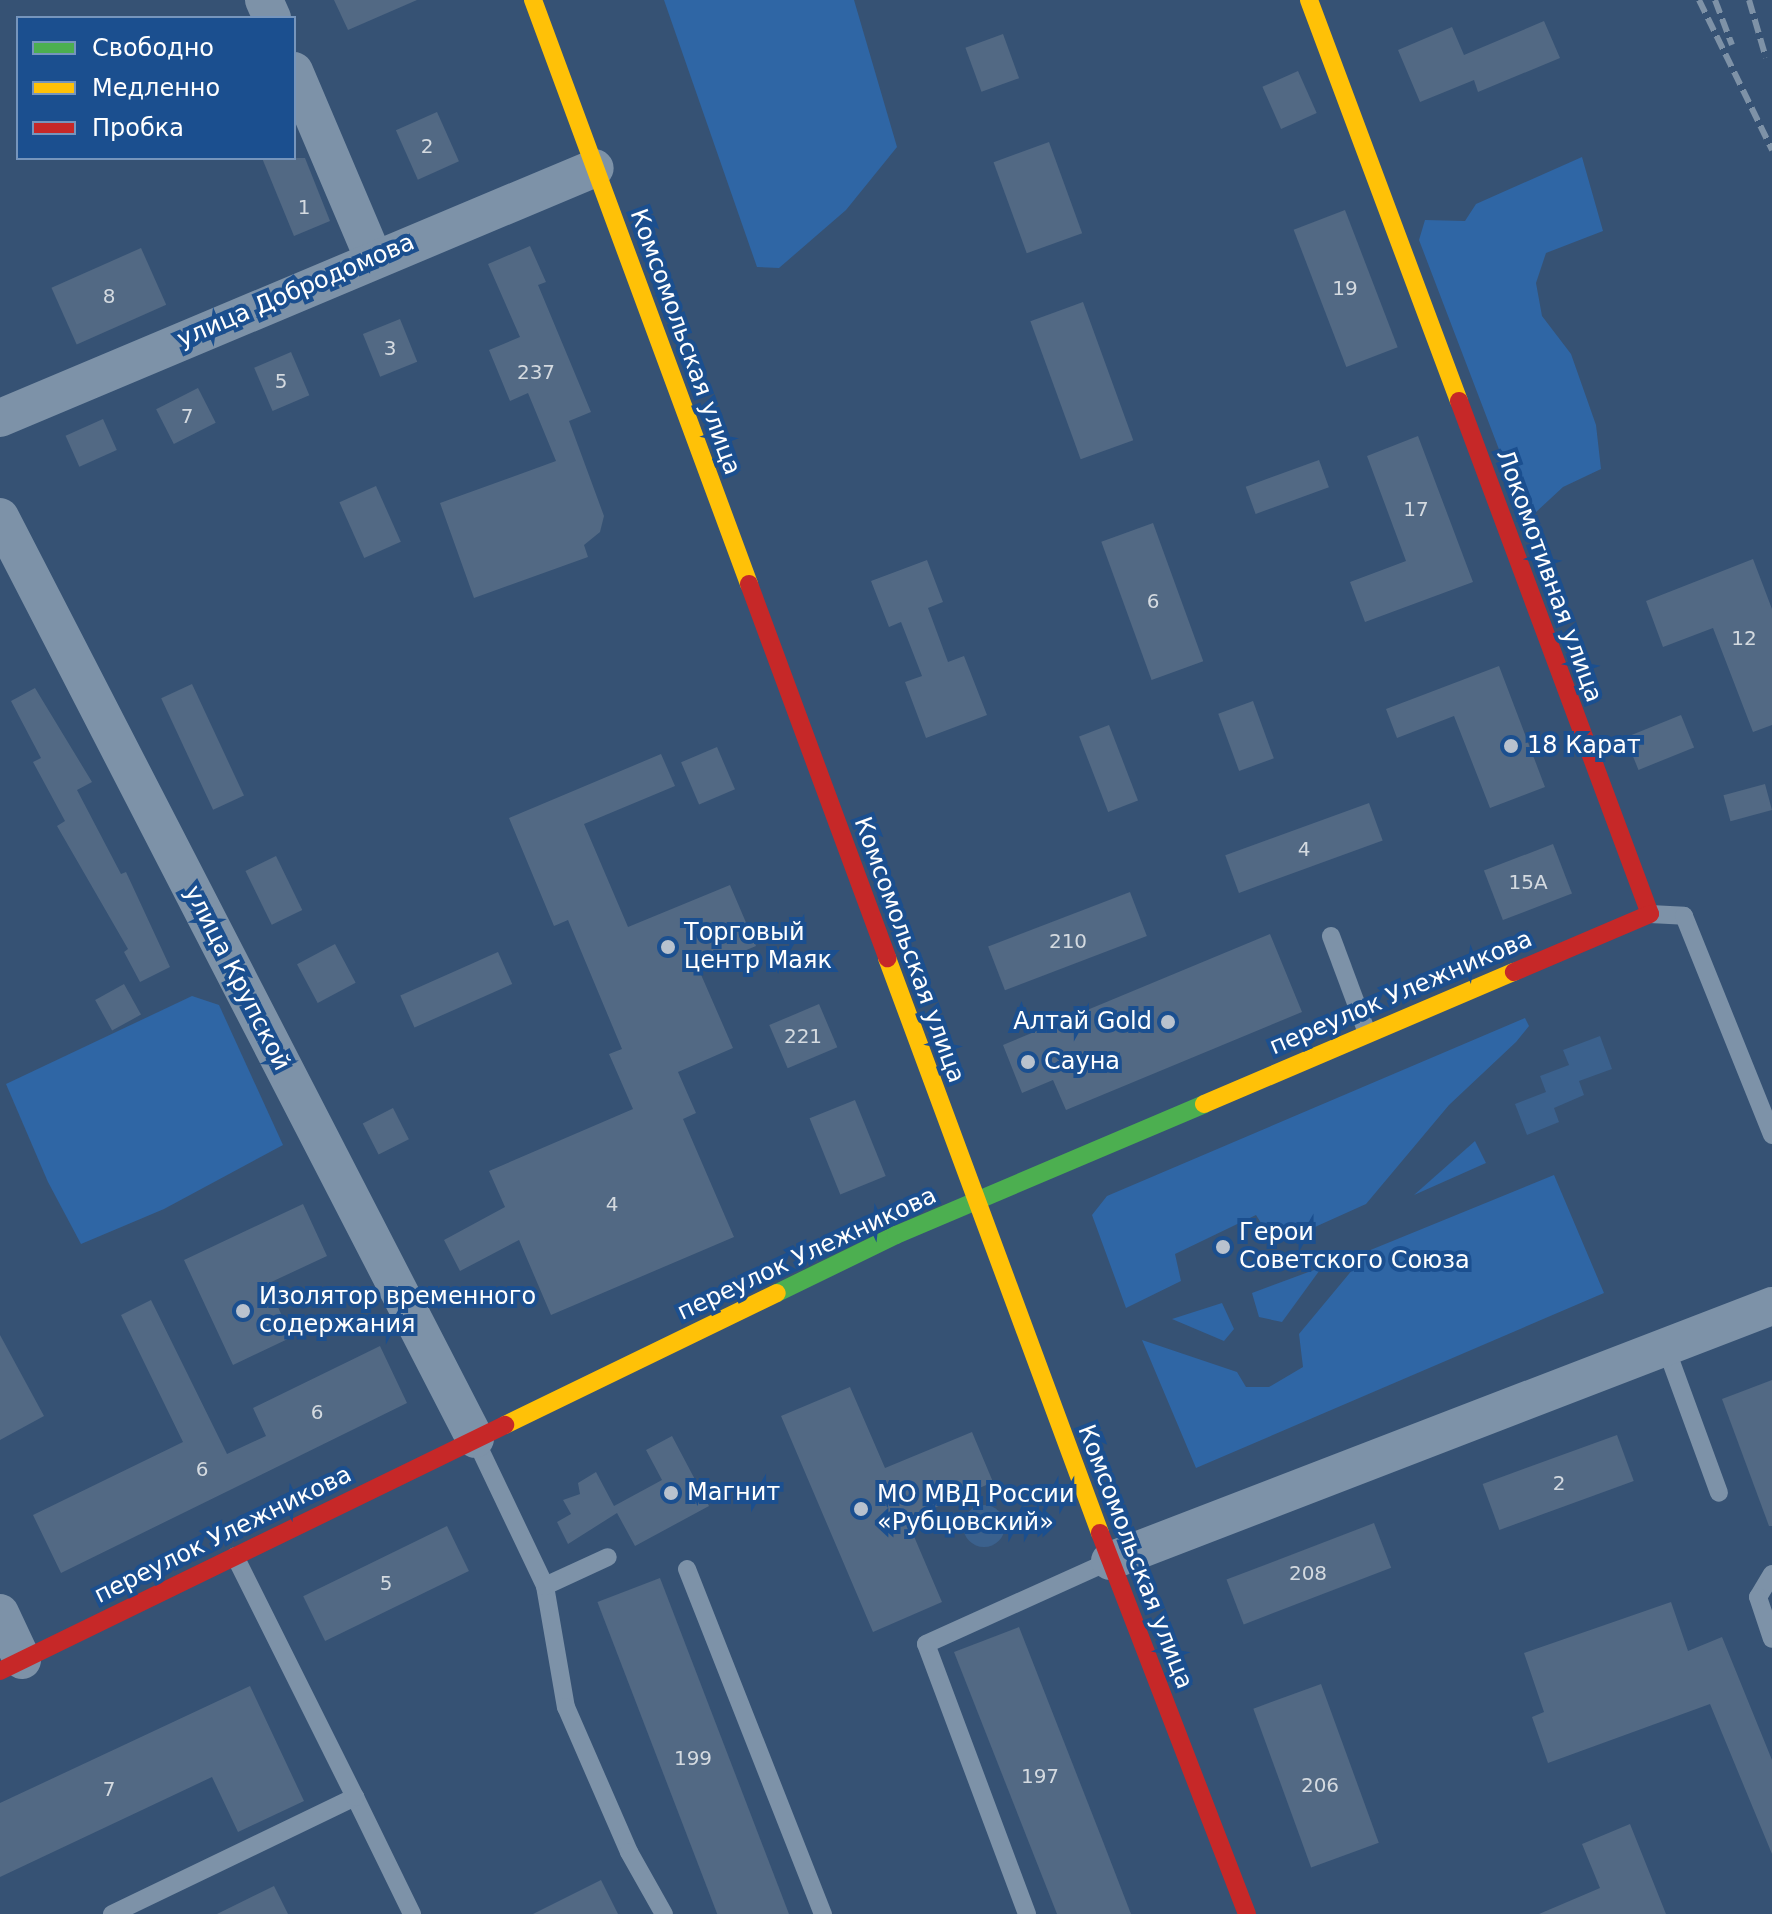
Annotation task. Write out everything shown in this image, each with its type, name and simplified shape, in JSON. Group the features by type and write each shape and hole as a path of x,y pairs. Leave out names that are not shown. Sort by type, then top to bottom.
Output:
{"main road":[{"name":"Комсомольская улица","path":"533,0 1110,1561 1247,1914"},
{"name":"Локомотивная улица","path":"1309,0 1650,914"},
{"name":"переулок Улежникова","path":"11,1666 475,1439 976,1201 1650,914"}],"street":[{"path":"296,76 373,257"},
{"name":"улица Добродомова","path":"0,418 373,257 595,168"},
{"name":"улица Крупской","path":"0,517 475,1439"},
{"path":"1110,1561 1772,1306"},
{"path":"0,1613 11,1666"}],"lane":[{"path":"1650,914 1684,916 1772,1135"},
{"path":"1331,936 1367,1033"},
{"path":"1666,1348 1719,1493"},
{"path":"475,1439 545,1586 566,1707 629,1852 664,1914"},
{"path":"235,1556 412,1914"},
{"path":"545,1586 608,1557"},
{"path":"1027,1914 926,1644 1110,1561"},
{"path":"687,1569 823,1914"},
{"path":"1772,1574 1758,1597 1772,1639"},
{"path":"112,1914 355,1797"}],"shaded area":[{"path":"664,0 854,0 897,147 846,210 779,268 757,267"},
{"path":"1582,157 1603,231 1546,253 1536,283 1542,316 1571,354 1596,425 1601,469 1563,487 1535,513 1508,473 1419,240 1425,220 1465,221 1476,204"},
{"path":"192,996 219,1005 283,1145 164,1209 81,1244 48,1182 6,1084"},
{"path":"1525,1018 1529,1026 1516,1042 1449,1105 1366,1204 1275,1245 1256,1215 1175,1254 1181,1281 1126,1308 1092,1215 1107,1196"},
{"path":"1600,1036 1612,1069 1579,1081 1584,1095 1554,1108 1559,1122 1527,1135 1515,1104 1546,1092 1540,1076 1569,1065 1563,1050"},
{"path":"1475,1141 1486,1163 1414,1195"},
{"path":"1554,1175 1604,1293 1196,1468 1142,1340 1237,1372 1246,1387 1269,1387 1303,1367 1299,1334 1368,1251"},
{"path":"1322,1267 1282,1322 1259,1317 1252,1293"},
{"path":"1222,1303 1234,1329 1224,1341 1172,1319"},
{"path":"984,1505 998,1512 1005,1526 998,1540 984,1547 970,1540 963,1526 970,1512"}],"building":[{"path":"334,0 417,0 348,30"},
{"path":"1544,21 1560,58 1478,92 1474,80 1420,102 1398,50 1452,27 1464,55"},
{"path":"1003,34 1019,78 981,92 965,48"},
{"path":"1298,71 1317,113 1281,129 1262,87"},
{"path":"437,112 459,161 418,180 396,130"},
{"path":"1049,142 1082,233 1027,253 994,162"},
{"path":"305,158 330,221 294,236 263,160"},
{"path":"1345,210 1398,347 1346,367 1294,230"},
{"path":"530,246 546,282 538,285 591,412 569,421 604,516 600,532 584,545 588,557 474,598 440,503 556,461 528,393 510,401 489,350 520,337 488,264"},
{"path":"141,248 166,305 77,345 51,288"},
{"path":"1083,302 1133,440 1081,459 1030,321"},
{"path":"400,319 417,362 380,377 363,334"},
{"path":"291,352 309,395 273,411 254,368"},
{"path":"198,388 216,423 174,444 156,409"},
{"path":"103,419 117,450 79,467 66,436"},
{"path":"1418,436 1473,582 1365,622 1350,582 1406,561 1367,456"},
{"path":"1319,460 1329,487 1256,514 1246,487"},
{"path":"376,486 401,542 364,558 339,502"},
{"path":"1153,523 1203,661 1152,680 1101,542"},
{"path":"1753,559 1772,609 1772,725 1753,732 1713,628 1663,647 1646,601"},
{"path":"927,560 943,602 928,608 948,662 964,656 987,715 926,738 905,682 922,676 901,622 889,627 871,581"},
{"path":"1499,666 1545,787 1490,808 1454,716 1397,738 1386,709"},
{"path":"192,684 244,795 213,810 161,698"},
{"path":"35,688 92,782 77,790 121,874 126,872 170,967 140,982 124,952 128,949 57,826 65,821 33,762 41,758 11,701"},
{"path":"1253,701 1274,758 1239,771 1218,714"},
{"path":"1681,715 1694,747 1638,770 1625,737"},
{"path":"1109,725 1138,801 1108,812 1079,736"},
{"path":"717,747 735,789 699,805 681,762"},
{"path":"661,754 675,786 584,824 628,927 730,885 756,946 699,970 733,1048 678,1072 696,1113 683,1119 734,1237 551,1315 519,1240 460,1271 444,1240 505,1207 489,1171 633,1109 609,1054 622,1049 568,920 554,926 509,818"},
{"path":"1765,784 1772,810 1730,821 1723,795"},
{"path":"1369,803 1383,841 1239,893 1225,855"},
{"path":"1553,844 1572,893 1503,920 1484,871"},
{"path":"276,856 302,910 272,925 245,871"},
{"path":"1130,892 1147,936 1005,990 988,946"},
{"name":"Алтай Gold","path":"1270,934 1302,1012 1066,1110 1053,1080 1022,1093 1003,1045"},
{"path":"335,944 356,983 318,1003 297,964"},
{"path":"498,952 512,984 414,1027 400,996"},
{"path":"124,984 141,1015 112,1031 95,1000"},
{"path":"819,1004 837,1047 788,1068 769,1025"},
{"path":"855,1100 886,1176 840,1194 810,1118"},
{"path":"393,1108 409,1139 379,1155 363,1123"},
{"name":"Изолятор временного содержания","path":"303,1204 327,1256 267,1284 292,1337 233,1365 184,1260"},
{"path":"151,1300 227,1454 266,1436 253,1408 380,1346 407,1403 61,1573 33,1515 183,1442 121,1315"},
{"path":"0,1335 44,1416 0,1440"},
{"path":"1772,1380 1772,1526 1769,1526 1722,1399"},
{"name":"МО МВД России «Рубцовский»","path":"850,1387 885,1468 972,1432 993,1482 907,1520 942,1602 873,1632 781,1416"},
{"path":"1617,1435 1634,1481 1499,1530 1483,1484"},
{"name":"Магнит","path":"672,1436 709,1506 635,1546 617,1513 568,1544 557,1522 571,1514 563,1500 580,1494 578,1483 596,1472 614,1506 662,1480 646,1450"},
{"path":"1374,1523 1391,1568 1244,1624 1226,1580"},
{"path":"447,1526 469,1571 325,1641 303,1596"},
{"path":"660,1578 789,1914 717,1914 597,1602"},
{"path":"1671,1602 1688,1651 1722,1637 1772,1760 1772,1854 1710,1704 1548,1763 1532,1717 1544,1712 1524,1653"},
{"path":"1019,1627 1131,1914 1057,1914 954,1652"},
{"path":"1321,1684 1379,1843 1311,1867 1253,1709"},
{"path":"250,1686 304,1801 238,1832 212,1777 0,1877 0,1803"},
{"path":"1630,1824 1666,1914 1539,1914 1600,1888 1582,1844"},
{"path":"601,1880 618,1914 533,1914"},
{"path":"274,1886 288,1914 217,1914"}],"railway":[{"path":"1699,0 1772,150"},
{"path":"1715,0 1732,45"},
{"path":"1749,0 1766,58"}],"traffic: fast":[{"path":"777,1293 896,1235 1204,1104"}],"traffic: slow":[{"path":"533,0 749,584"},
{"path":"1309,0 1459,401"},
{"path":"887,958 1100,1533"},
{"path":"1204,1104 1514,972"},
{"path":"505,1425 777,1293"}],"traffic: jam":[{"path":"1459,401 1650,914 1514,972"},
{"path":"749,584 887,958"},
{"path":"0,1671 505,1425"},
{"path":"1100,1533 1247,1914"}],"place":[{"name":"18 Карат","path":"1511,746"},
{"name":"Торговый центр Маяк","path":"668,947"},
{"name":"Алтай Gold","path":"1168,1022"},
{"name":"Сауна","path":"1028,1062"},
{"name":"Герои Советского Союза","path":"1223,1247"},
{"name":"Изолятор временного содержания","path":"243,1311"},
{"name":"Магнит","path":"671,1493"},
{"name":"МО МВД России «Рубцовский»","path":"861,1509"}]}
